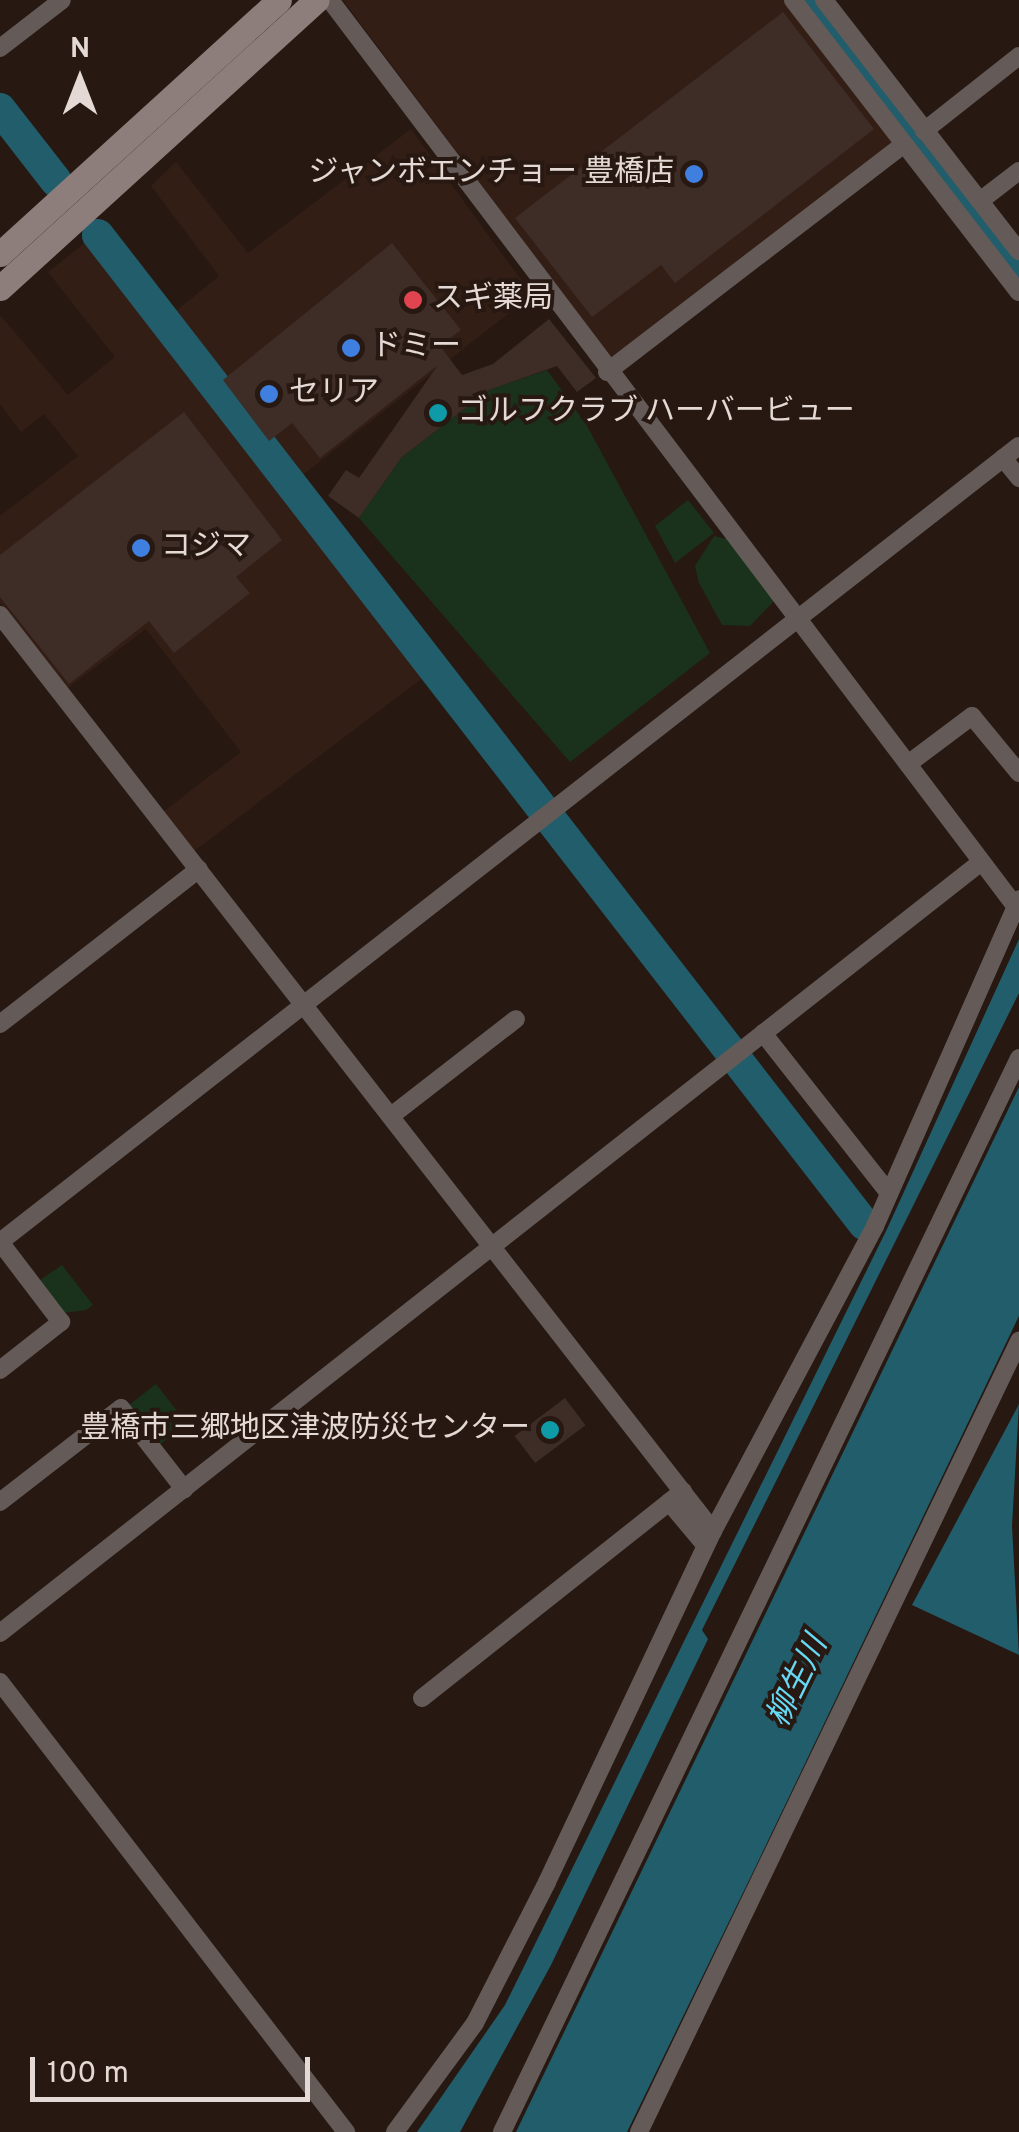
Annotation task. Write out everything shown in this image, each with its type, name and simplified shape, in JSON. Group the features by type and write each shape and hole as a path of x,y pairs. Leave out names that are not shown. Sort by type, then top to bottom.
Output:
{"main road":[{"path":"0,254 279,0"},
{"path":"0,288 317,0"}],"street":[{"path":"0,48 62,0"},
{"path":"330,0 607,372 1017,903 889,1193 709,1538 474,2023 395,2132"},
{"path":"793,0 1019,292"},
{"path":"824,0 1019,251"},
{"path":"924,130 1019,56"},
{"path":"607,372 904,144"},
{"path":"980,201 1019,171"},
{"path":"0,1370 61,1322 0,1242 1019,446"},
{"path":"1004,458 1019,478"},
{"path":"0,614 492,1246 709,1538"},
{"path":"908,764 972,716 1019,773"},
{"path":"0,1633 982,862"},
{"path":"0,1024 198,869"},
{"path":"391,1116 516,1019"},
{"path":"763,1033 889,1193"},
{"path":"502,2132 1019,1058"},
{"path":"640,2132 1019,1342"},
{"path":"0,1502 121,1408 184,1489"},
{"path":"422,1698 676,1497"},
{"path":"0,1682 346,2132"}],"shaded area":[{"path":"343,0 786,0 897,144 613,361"},
{"path":"411,129 532,295 295,481 192,346 180,354 429,673 193,852 163,812 241,752 146,629 65,690 0,603 0,516 78,456 44,414 21,432 0,404 0,315 68,395 115,357 48,272 91,238 167,334 175,328 166,319 219,276 151,186 176,162 248,253"}],"green space":[{"path":"547,370 586,424 710,653 570,762 359,518 402,457 489,390"},
{"path":"688,500 714,533 675,563 655,526"},
{"path":"714,536 727,539 774,601 750,626 722,625 699,583 695,566"},
{"path":"62,1265 93,1305 86,1310 64,1313 40,1280"},
{"path":"156,1384 187,1423 159,1445 128,1406"}],"water":[{"path":"1019,939 1019,993 702,1630 708,1639 551,1965 460,2132 417,2132 505,2005 887,1229"},
{"name":"柳生川","path":"1019,1087 1019,1316 755,1868 627,2132 516,2132"},
{"path":"1019,1404 1012,1526 1019,1655 912,1605"}],"building":[{"name":"ジャンボエンチョー 豊橋店","path":"783,12 874,129 675,283 661,265 592,317 515,218"},
{"name":"ドミー","path":"392,243 461,330 440,346 462,375 493,364 549,319 596,378 577,392 557,366 489,390 402,457 359,518 328,496 346,470 359,478 438,365 320,458 292,423 269,441 223,380"},
{"name":"コジマ","path":"184,412 282,540 236,577 250,593 174,653 149,621 69,684 0,597 0,555"},
{"name":"豊橋市三郷地区津波防災センター","path":"565,1398 585,1425 535,1463 515,1436"}],"waterway":[{"path":"810,0 1019,269"},
{"path":"0,109 56,181"},
{"path":"98,235 864,1224"}],"place":[{"name":"ジャンボエンチョー 豊橋店","path":"694,174"},
{"name":"スギ薬局","path":"413,300"},
{"name":"ドミー","path":"351,348"},
{"name":"セリア","path":"269,394"},
{"name":"ゴルフクラブ ハーバービュー","path":"438,413"},
{"name":"コジマ","path":"141,548"},
{"name":"豊橋市三郷地区津波防災センター","path":"550,1430"}]}
